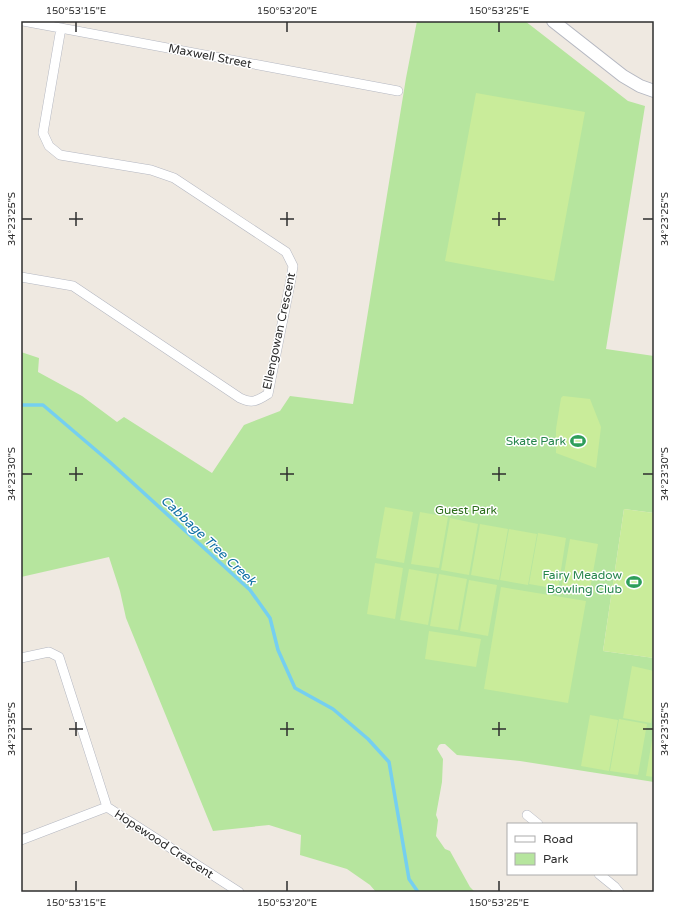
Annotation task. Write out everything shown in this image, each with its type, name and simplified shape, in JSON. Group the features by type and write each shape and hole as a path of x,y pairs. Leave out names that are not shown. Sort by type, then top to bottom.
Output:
{"main road":[{"path":"553,21 623,76 640,86 654,91"}],"street":[{"name":"Maxwell Street","path":"23,21 398,91"},
{"name":"Ellengowan Crescent","path":"21,278 74,286 240,398 249,402 258,400 268,394 293,266 286,252 174,178 151,170 60,155 49,146 43,133 62,28"},
{"path":"21,658 49,652 59,657 107,807"},
{"name":"Hopewood Crescent","path":"21,840 107,807 239,892"},
{"path":"527,815 537,823"},
{"path":"600,875 619,892"}],"green space":[{"name":"Guest Park","path":"417,21 525,21 628,101 645,106 606,349 654,356 654,513 624,509 603,651 654,658 654,782 520,761 457,755 445,744 439,745 437,749 443,759 442,782 436,815 438,820 436,836 445,849 450,851 470,887 475,892 376,892 370,885 347,869 300,855 301,835 269,825 213,831 126,618 120,591 109,557 21,577 21,352 39,358 38,372 82,396 117,422 124,417 212,473 244,425 280,411 290,396 353,404 406,78"},
{"path":"476,93 585,112 554,281 445,261"},
{"name":"Skate Park","path":"563,396 590,399 601,427 596,468 556,453 556,429 561,398"},
{"path":"385,507 413,512 404,563 376,558"},
{"name":"Fairy Meadow Bowling Club","path":"624,509 654,513 654,658 603,651"},
{"path":"420,512 448,517 439,568 411,564"},
{"path":"450,518 478,524 469,575 441,570"},
{"path":"480,524 508,529 499,580 471,575"},
{"path":"509,529 537,534 528,585 500,580"},
{"path":"538,533 566,538 558,589 529,584"},
{"path":"570,539 598,544 589,595 561,591"},
{"path":"375,563 403,568 395,619 367,614"},
{"path":"409,569 437,574 428,625 400,620"},
{"path":"439,574 467,579 458,630 430,626"},
{"path":"469,580 497,585 488,636 460,631"},
{"path":"501,587 586,601 568,703 484,689"},
{"path":"429,631 481,639 476,667 425,659"},
{"path":"632,666 654,671 654,704 651,723 623,718"},
{"path":"590,715 618,720 609,771 581,766"},
{"path":"619,719 647,724 638,775 610,771"},
{"path":"654,728 654,777 646,776"}],"waterway":[{"name":"Cabbage Tree Creek","path":"21,405 43,405 111,463 250,590 270,618 278,650 295,688 333,709 368,739 389,762 409,879 418,892"}],"place":[{"name":"Skate Park","path":"578,441"},
{"name":"Fairy Meadow Bowling Club","path":"634,582"}]}
